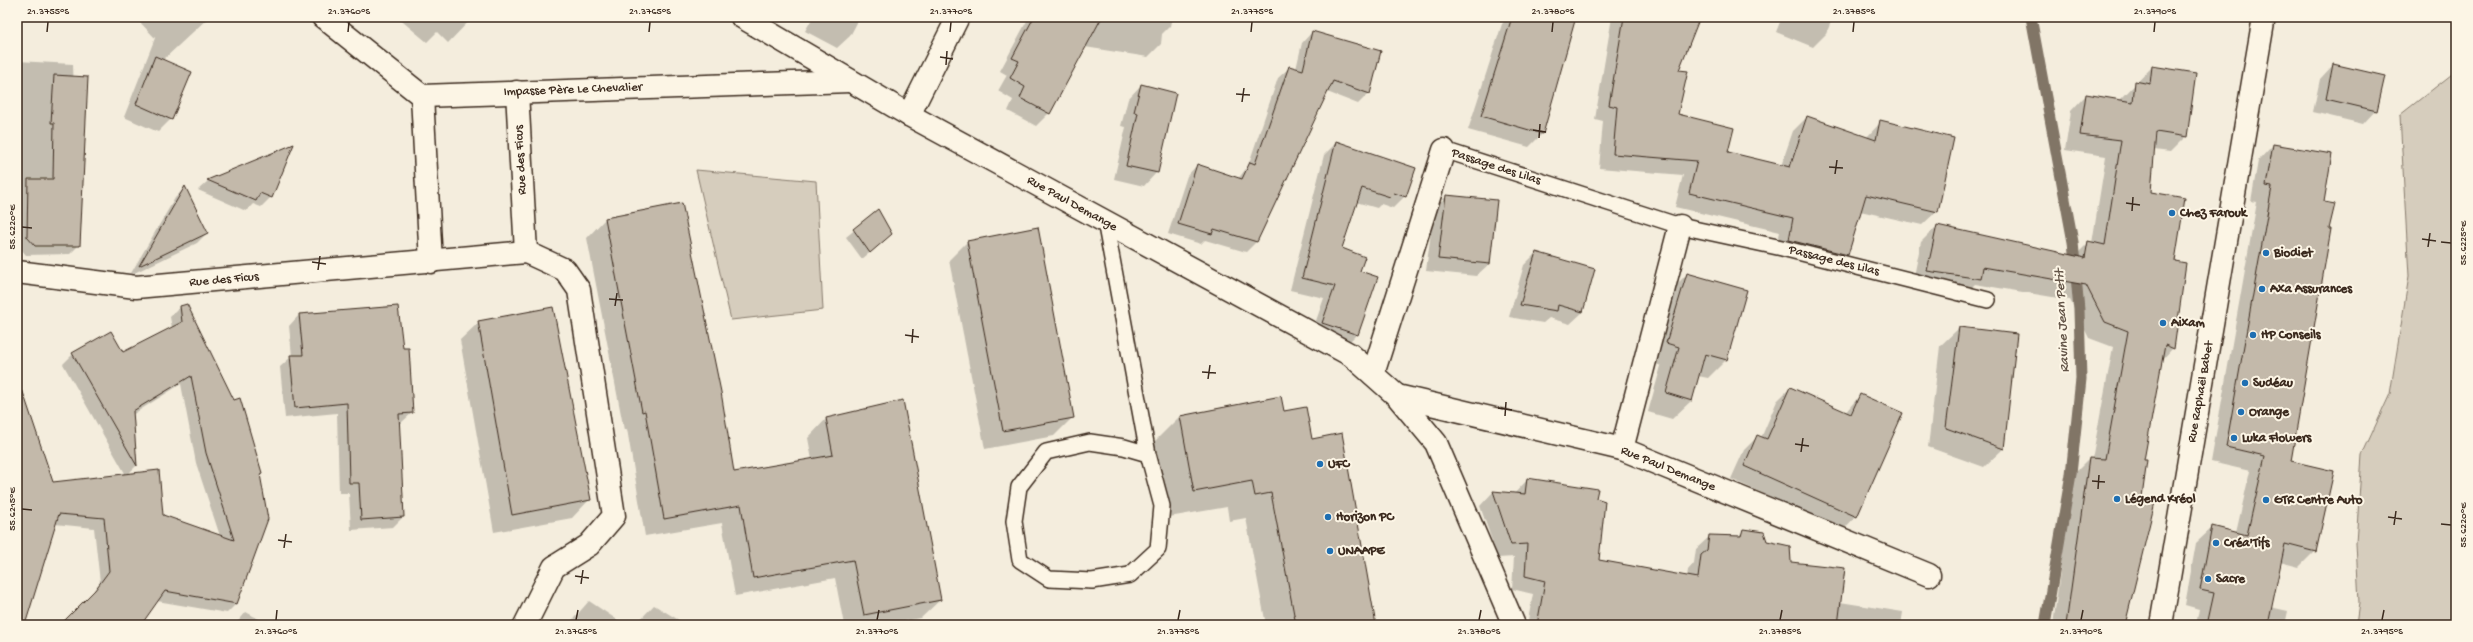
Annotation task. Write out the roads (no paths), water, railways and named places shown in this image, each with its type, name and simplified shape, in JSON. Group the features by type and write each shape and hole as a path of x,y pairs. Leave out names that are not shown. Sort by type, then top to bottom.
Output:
{"street":[{"path":"323,17 422,96 431,262"},
{"path":"909,115 958,17"},
{"name":"Rue Raphaël Babet","path":"2161,625 2264,17"},
{"name":"Rue Paul Demange","path":"746,18 909,115 1351,355 1397,396 1436,443 1514,625"},
{"name":"Impasse Père Le Chevalier","path":"422,96 850,81"},
{"name":"Rue des Ficus","path":"17,272 136,287 431,262 526,252 517,92"},
{"name":"Passage des Lilas","path":"1373,374 1444,150"},
{"path":"1622,449 1680,226"},
{"path":"525,625 554,567 589,545 614,516 579,290 565,270 526,252"},
{"name":"Rue Paul Demange","path":"1397,396 1622,449 1929,575"}],"lane":[{"name":"Passage des Lilas","path":"1444,150 1680,226 1782,248 1988,300"},
{"path":"1105,221 1148,454 1162,506 1158,549 1130,575 1092,581 1049,579 1020,560 1014,521 1019,487 1046,452 1090,442 1124,447 1148,454"}],"waterway":[{"name":"Ravine Jean Petit","path":"2031,17 2073,242 2079,310 2081,379 2071,474 2045,625"}],"place":[{"name":"Chez Farouk","path":"2172,213"},
{"name":"Biodiet","path":"2266,253"},
{"name":"Axa Assurances","path":"2262,289"},
{"name":"Aixam","path":"2163,323"},
{"name":"HP Conseils","path":"2253,335"},
{"name":"Sudéau","path":"2245,383"},
{"name":"Orange","path":"2241,412"},
{"name":"Luka Flowers","path":"2234,438"},
{"name":"UFC","path":"1320,464"},
{"name":"Légend Kréol","path":"2117,499"},
{"name":"GTR Centre Auto","path":"2266,500"},
{"name":"Horizon PC","path":"1328,517"},
{"name":"Créa'Tifs","path":"2216,543"},
{"name":"UNAAPE","path":"1330,551"},
{"name":"Sacre","path":"2208,579"}]}
